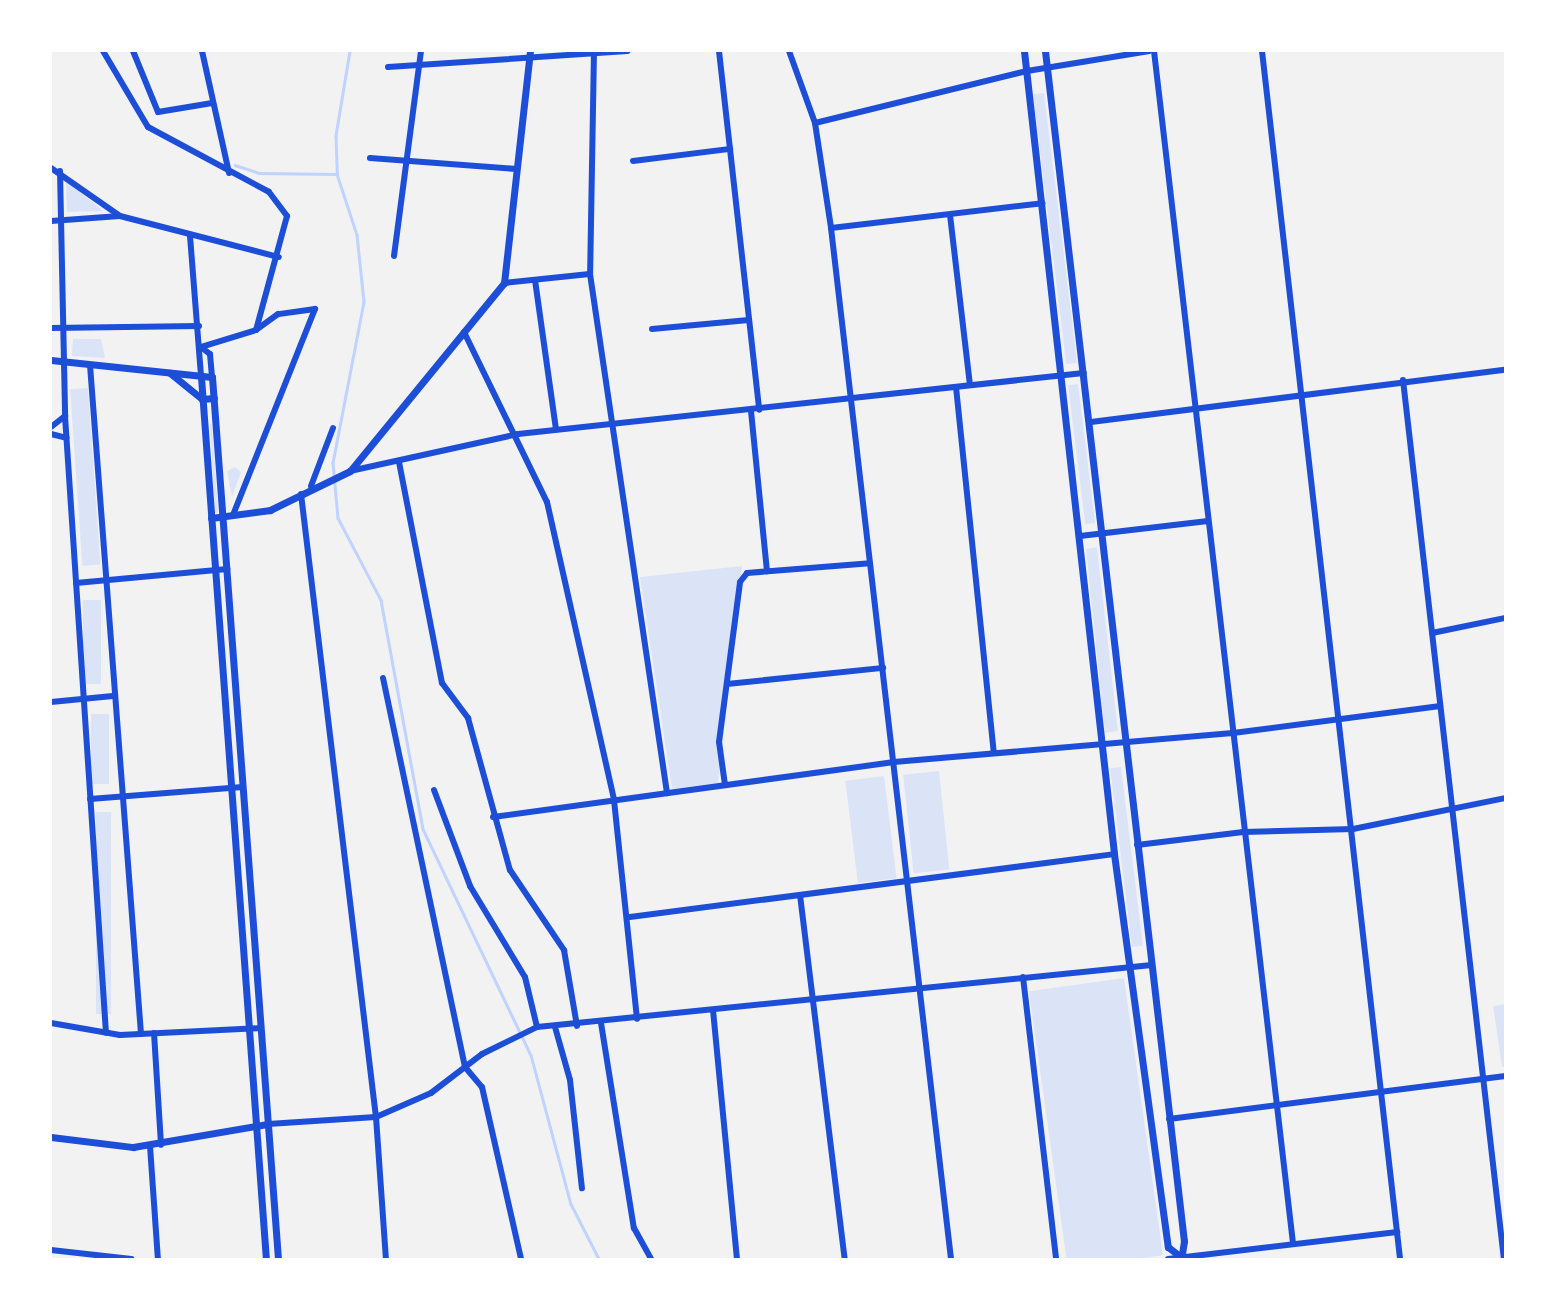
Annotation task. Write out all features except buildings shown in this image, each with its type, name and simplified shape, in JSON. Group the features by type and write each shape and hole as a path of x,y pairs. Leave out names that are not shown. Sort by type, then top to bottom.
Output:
{"street":[{"path":"103,51 148,127 269,192 284,208 279,257 256,330"},
{"path":"133,51 158,112 212,103"},
{"path":"202,51 228,171"},
{"path":"394,256 409,160 421,51"},
{"path":"388,67 530,55 627,51"},
{"path":"719,51 759,410"},
{"path":"789,51 814,123 831,228 951,1259"},
{"path":"1024,51 1063,375 1114,854 1168,1247 1181,1258"},
{"path":"1045,51 1091,422 1124,743 1169,1119 1181,1258"},
{"path":"814,123 1027,71 1151,51 1293,1244"},
{"path":"1262,51 1338,719 1353,829 1400,1259"},
{"path":"594,52 590,274 617,428 667,793"},
{"path":"350,471 504,284 530,55"},
{"path":"633,161 730,149"},
{"path":"370,158 517,169"},
{"path":"51,168 60,170 120,216"},
{"path":"60,170 64,220 65,416 106,1033"},
{"path":"831,228 1043,203"},
{"path":"950,215 970,386"},
{"path":"51,221 120,216 279,257"},
{"path":"190,236 201,347 202,399 229,790 251,1028 266,1256 278,1255 214,398 209,354 201,347"},
{"path":"504,284 590,274"},
{"path":"535,280 556,430"},
{"path":"201,347 256,330 289,312 310,306 316,315 233,515"},
{"path":"652,329 749,320"},
{"path":"51,327 199,326"},
{"path":"464,332 518,435 547,502 614,800 630,917 637,1019"},
{"path":"51,360 212,377"},
{"path":"89,365 108,579 120,797 141,1034"},
{"path":"1091,422 1403,380 1505,370"},
{"path":"169,373 202,399 214,398"},
{"path":"211,518 270,510 311,486 350,471 518,435 556,430 617,428 1084,373"},
{"path":"1403,380 1503,1224 1504,1259"},
{"path":"956,387 994,752"},
{"path":"751,411 767,571"},
{"path":"51,427 65,416"},
{"path":"311,486 333,428"},
{"path":"51,434 67,438"},
{"path":"399,462 442,683 468,718 492,817 510,870 564,950 577,1026"},
{"path":"301,494 376,1117 386,1259"},
{"path":"1080,536 1208,521"},
{"path":"725,785 719,742 740,582 747,573 870,563"},
{"path":"76,583 227,569"},
{"path":"1432,633 1505,618"},
{"path":"727,684 883,668"},
{"path":"383,678 466,1068 482,1087 521,1259"},
{"path":"51,702 113,696"},
{"path":"492,817 894,762 1233,733 1440,706"},
{"path":"90,799 243,787"},
{"path":"434,790 470,886 525,977 534,1028"},
{"path":"1137,845 1243,832 1353,829 1453,813 1505,798"},
{"path":"234,853 248,852"},
{"path":"630,917 1114,854"},
{"path":"800,895 845,1259"},
{"path":"242,932 254,930"},
{"path":"51,1138 150,1146 256,1125 376,1117 431,1093 512,1037 534,1028 577,1026 1152,965"},
{"path":"1023,977 1056,1259"},
{"path":"713,1010 737,1259"},
{"path":"51,1023 106,1033 141,1034 261,1028"},
{"path":"601,1023 634,1228 651,1259"},
{"path":"555,1027 570,1080 582,1188"},
{"path":"154,1033 160,1145"},
{"path":"1169,1119 1505,1076"},
{"path":"150,1146 158,1259"},
{"path":"1168,1259 1397,1232"},
{"path":"51,1250 131,1259"}],"shaded area":[{"path":"1044,93 1077,363 1066,364 1033,94"},
{"path":"66,181 101,209 101,211 67,212"},
{"path":"73,339 101,339 105,358 72,356"},
{"path":"1078,384 1095,523 1085,524 1068,385"},
{"path":"88,388 100,565 82,566 70,389"},
{"path":"212,424 218,513 215,513"},
{"path":"235,467 241,472 232,497 227,471"},
{"path":"1097,547 1118,731 1105,733 1086,549"},
{"path":"742,566 718,783 672,789 640,577"},
{"path":"83,600 101,600 101,684 83,684"},
{"path":"91,714 109,714 109,784 91,784"},
{"path":"1121,767 1143,946 1132,947 1110,768"},
{"path":"939,771 949,869 914,873 903,775"},
{"path":"884,776 897,878 858,883 845,781"},
{"path":"96,812 111,812 111,1014 96,1014"},
{"path":"1124,978 1163,1255 1136,1259 1067,1259 1029,991"},
{"path":"1505,1004 1505,1067 1502,1067 1493,1006"}],"waterway":[{"path":"350,51 336,136 337,174 357,235 364,302 333,463 338,518 381,600 423,829 531,1055 571,1204 599,1259"},
{"path":"235,165 259,173 337,174"}]}
